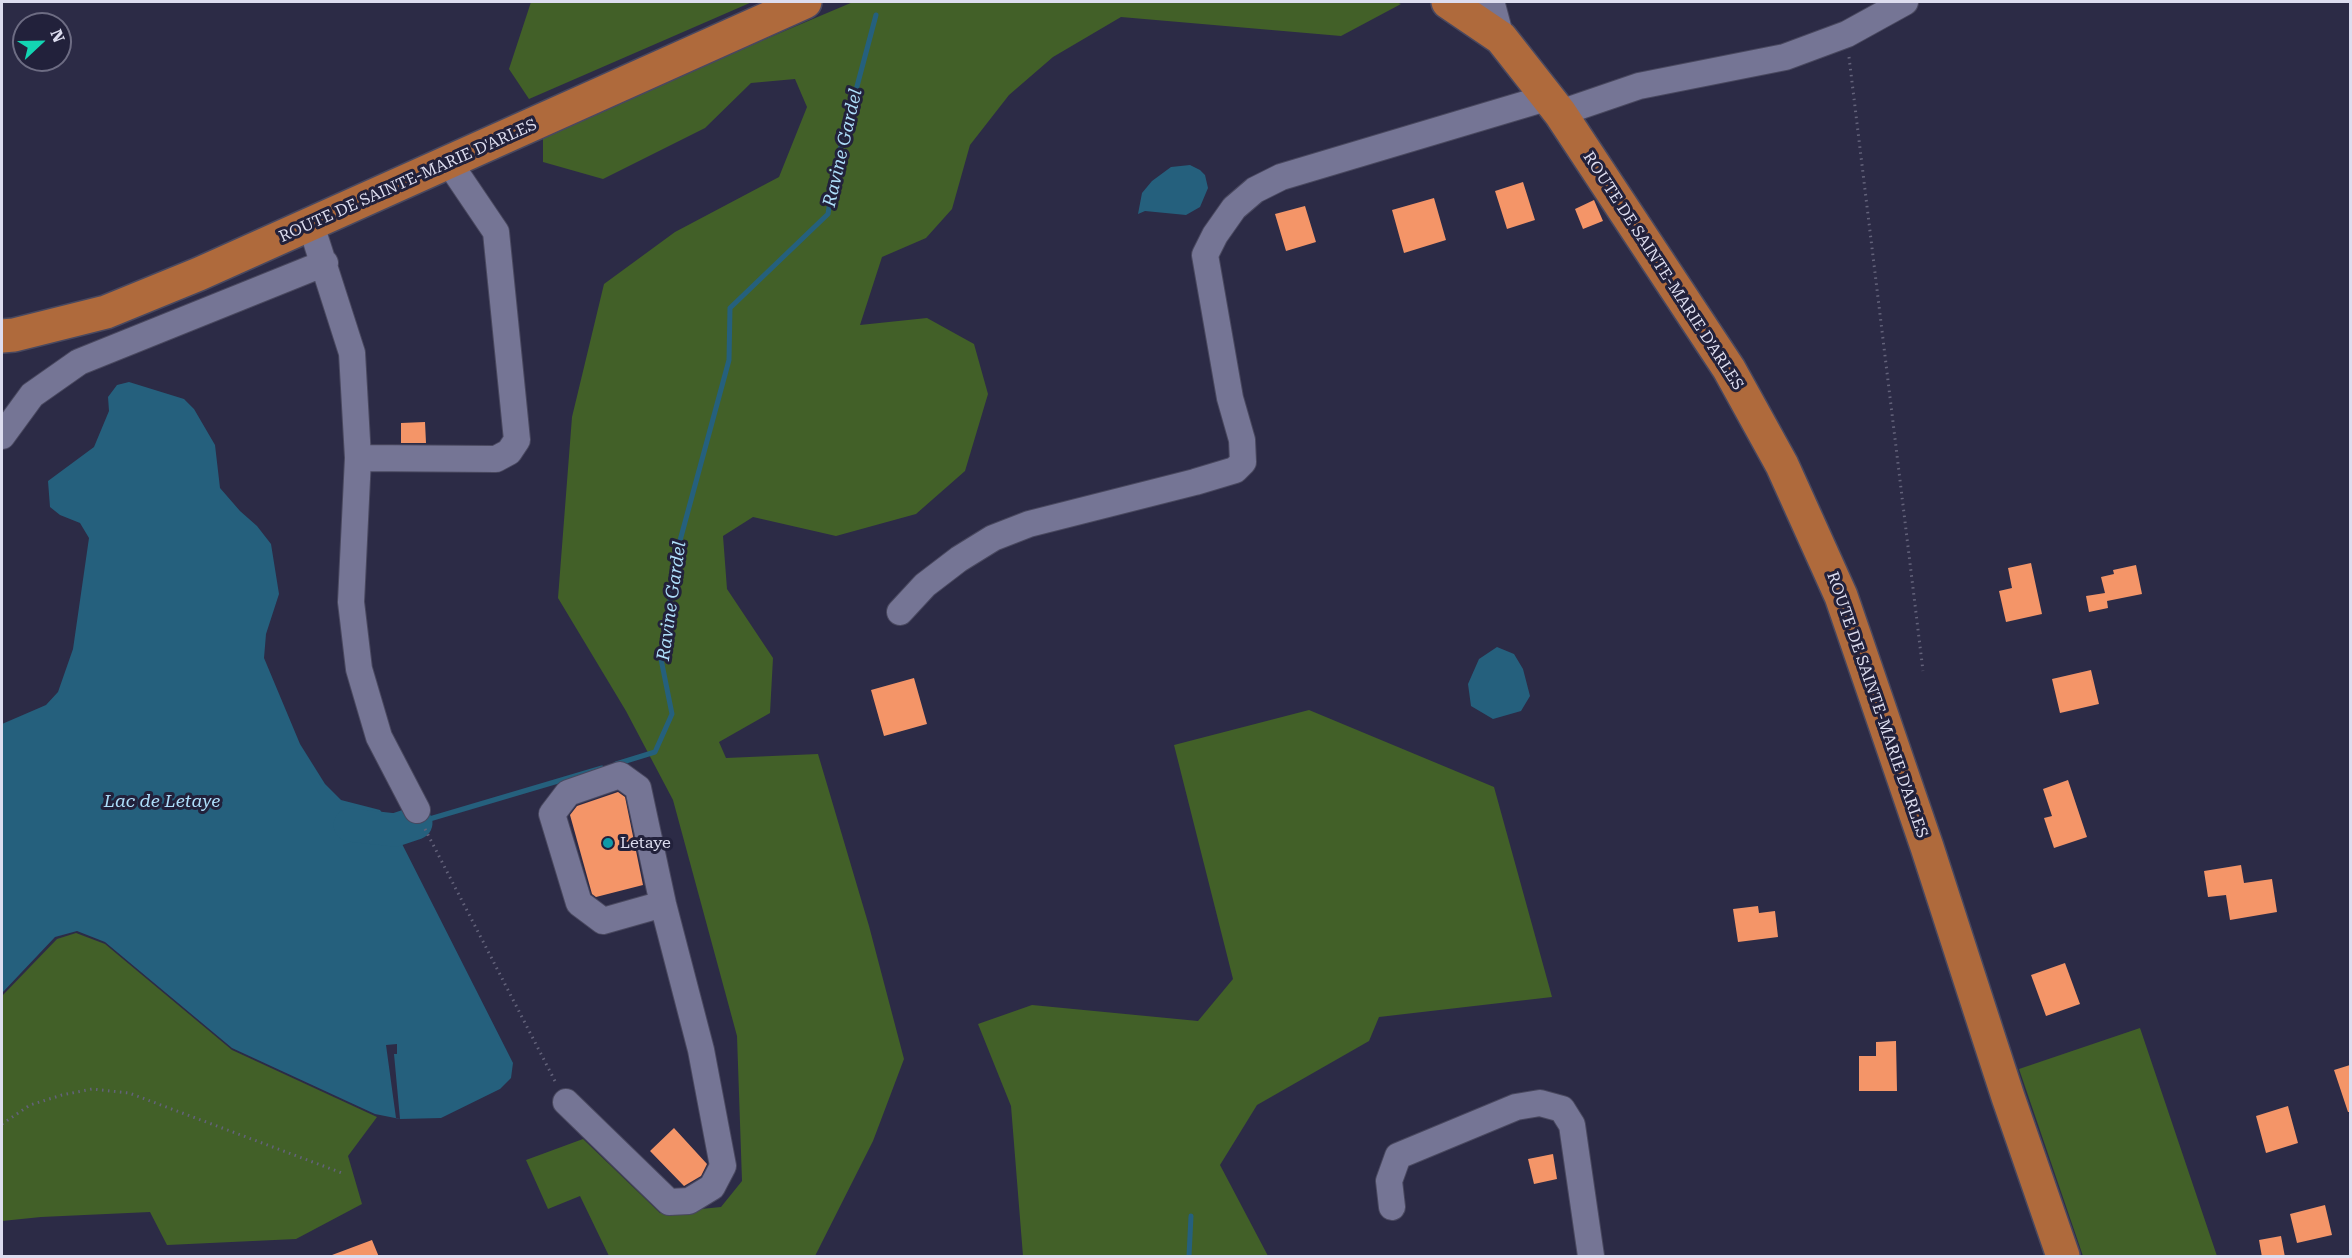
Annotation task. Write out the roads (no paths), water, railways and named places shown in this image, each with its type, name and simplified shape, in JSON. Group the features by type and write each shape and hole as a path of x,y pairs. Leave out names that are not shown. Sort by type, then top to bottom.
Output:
{"main road":[{"name":"ROUTE DE SAINTE-MARIE D'ARLES","path":"2,336 106,312 311,225 448,161 805,2"},
{"name":"ROUTE DE SAINTE-MARIE D'ARLES","path":"1448,2 1501,38 1553,106 1729,369 1782,465 1841,596 2063,1257"}],"street":[{"path":"1489,2 1501,38"},
{"path":"900,612 925,585 959,559 993,538 1029,524 1235,470 1243,462 1242,440 1230,398 1205,255 1215,235 1234,208 1255,190 1281,177 1553,106 1785,57 1847,34 1905,2"},
{"path":"358,458 496,459 509,452 517,440 496,232 448,161"},
{"path":"311,225 352,353 358,458 351,602 359,669 379,738 421,819"},
{"path":"2,436 32,395 79,362 325,263"},
{"path":"566,1102 669,1202 689,1201 712,1187 723,1166 701,1050 663,904 638,788 620,775 568,793 552,814 579,903 603,921 663,904"},
{"path":"1392,1208 1389,1180 1398,1156 1516,1107 1540,1103 1562,1109 1572,1125 1591,1257"}],"water":[{"path":"1190,165 1205,175 1208,188 1200,207 1186,215 1145,211 1138,214 1142,193 1152,181 1171,167"},
{"name":"Lac de Letaye","path":"129,382 184,399 194,409 215,445 220,488 271,544 279,594 266,634 264,658 300,744 325,784 341,800 380,810 395,830 513,1063 511,1078 500,1089 441,1118 400,1119 375,1114 232,1048 105,942 77,931 55,937 2,993 2,724 46,705 58,692 73,649 89,538 80,523 60,515 50,507 48,481 94,447 109,411 108,397 117,385"},
{"path":"1497,647 1514,654 1523,669 1530,696 1521,711 1493,719 1471,706 1468,684 1479,659"}],"waterway":[{"name":"Ravine Gardel","path":"616,764 655,752 672,714 661,659 678,548 729,360 730,308 828,214 835,169 876,15"},
{"name":"Ravine Gardel","path":"416,823 602,768"},
{"name":"Ravine Gardel","path":"350,825 395,830 416,823"},
{"path":"1189,1256 1191,1216"}],"place":[{"name":"Letaye","path":"608,843"}]}
